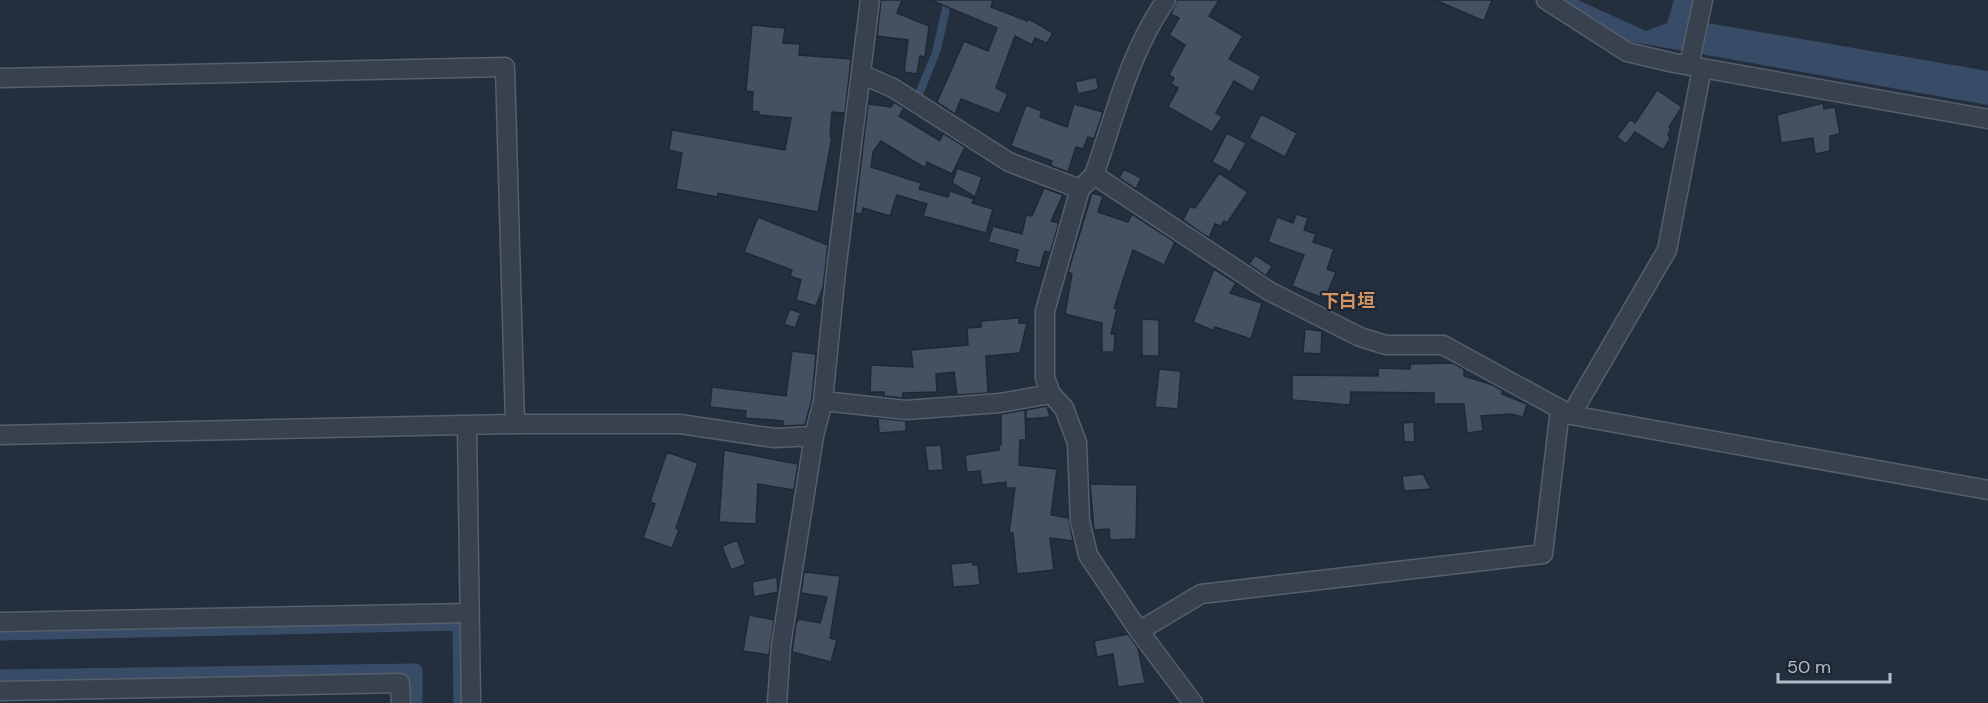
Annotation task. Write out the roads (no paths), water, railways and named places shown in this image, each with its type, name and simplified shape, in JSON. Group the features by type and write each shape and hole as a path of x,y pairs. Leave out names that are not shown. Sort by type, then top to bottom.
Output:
{"street":[{"path":"777,703 781,645 814,436 823,400 836,271 870,0"},
{"path":"1166,0 1147,27 1131,66 1094,176 1080,189 1045,311 1046,378 1051,394 1064,408 1077,443 1080,521 1088,555 1139,631 1193,703"},
{"path":"1546,0 1628,52 1696,67 1988,119"},
{"path":"1139,631 1201,594 1543,554 1565,412 1667,250 1696,67 1704,0"},
{"path":"0,78 506,67 515,424"},
{"path":"861,74 893,88 1010,162 1080,189"},
{"path":"1094,176 1279,297 1360,337 1386,345 1443,345 1565,412 1988,490"},
{"path":"823,400 906,410 1000,403 1051,394"},
{"path":"0,435 467,427 515,424 680,424 774,438 814,436"},
{"path":"467,427 471,703"},
{"path":"0,622 469,613"},
{"path":"0,691 121,696 400,683 401,703"}],"water":[{"path":"944,0 952,0 941,50 921,100 914,95 932,52"},
{"path":"1556,0 1578,0 1646,31 1667,23 1674,0 1696,0 1690,20 1988,71 1988,105 1627,41"}],"waterway":[{"path":"0,633 460,623 461,703"},
{"path":"0,677 415,671 415,703"}],"district":[{"name":"下白垣","path":"1348,301"}]}
